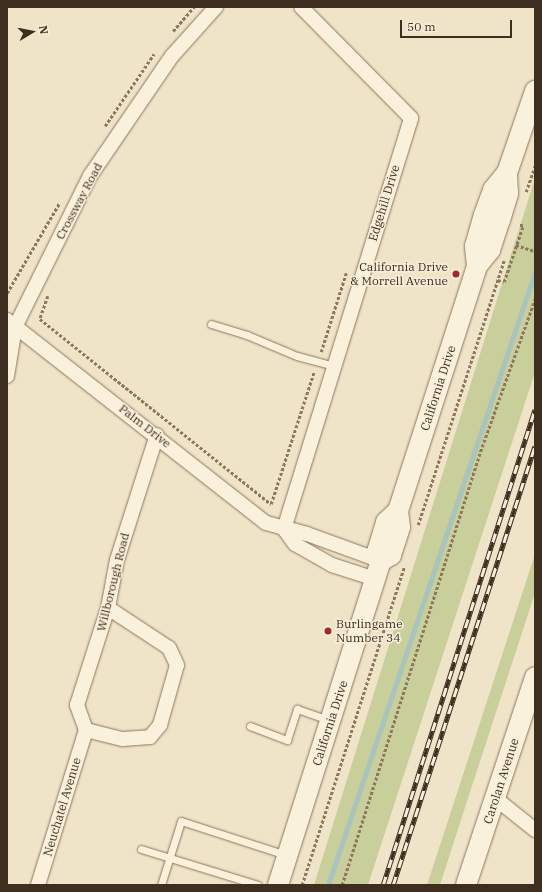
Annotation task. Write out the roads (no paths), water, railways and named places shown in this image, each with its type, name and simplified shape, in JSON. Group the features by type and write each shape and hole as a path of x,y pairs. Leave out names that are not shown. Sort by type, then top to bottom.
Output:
{"main road":[{"name":"California Drive","path":"278,885 378,570 391,555 400,527 398,511 477,266 490,250 500,220 508,193 507,173 535,91"},
{"name":"Carolan Avenue","path":"466,885 495,798 531,703 535,677"}],"street":[{"name":"Crossway Road","path":"7,376 10,325 90,176 172,56 216,7"},
{"name":"Edgehill Drive","path":"284,529 411,118 308,9"},
{"name":"Palm Drive","path":"10,325 157,435 266,523 307,534 378,570"},
{"name":"Willborough Road","path":"86,730 77,705 108,608 116,560 157,435"},
{"path":"284,529 295,544 332,565 378,570"},
{"path":"86,730 123,739 150,737 160,725 177,665 169,648 108,608"},
{"name":"Neuchatel Avenue","path":"38,885 86,730"},
{"path":"495,798 535,830"}],"lane":[{"path":"211,324 317,362 334,366"},
{"path":"250,726 287,740 297,709 331,721"},
{"path":"161,885 181,821 288,855"},
{"path":"141,849 258,885"}],"waterway":[{"path":"328,885 535,272"}],"railway":[{"path":"383,885 535,410"},
{"path":"393,885 535,446"}],"place":[{"name":"California Drive & Morrell Avenue","path":"456,274"},
{"name":"Burlingame Number 34","path":"328,631"}]}
